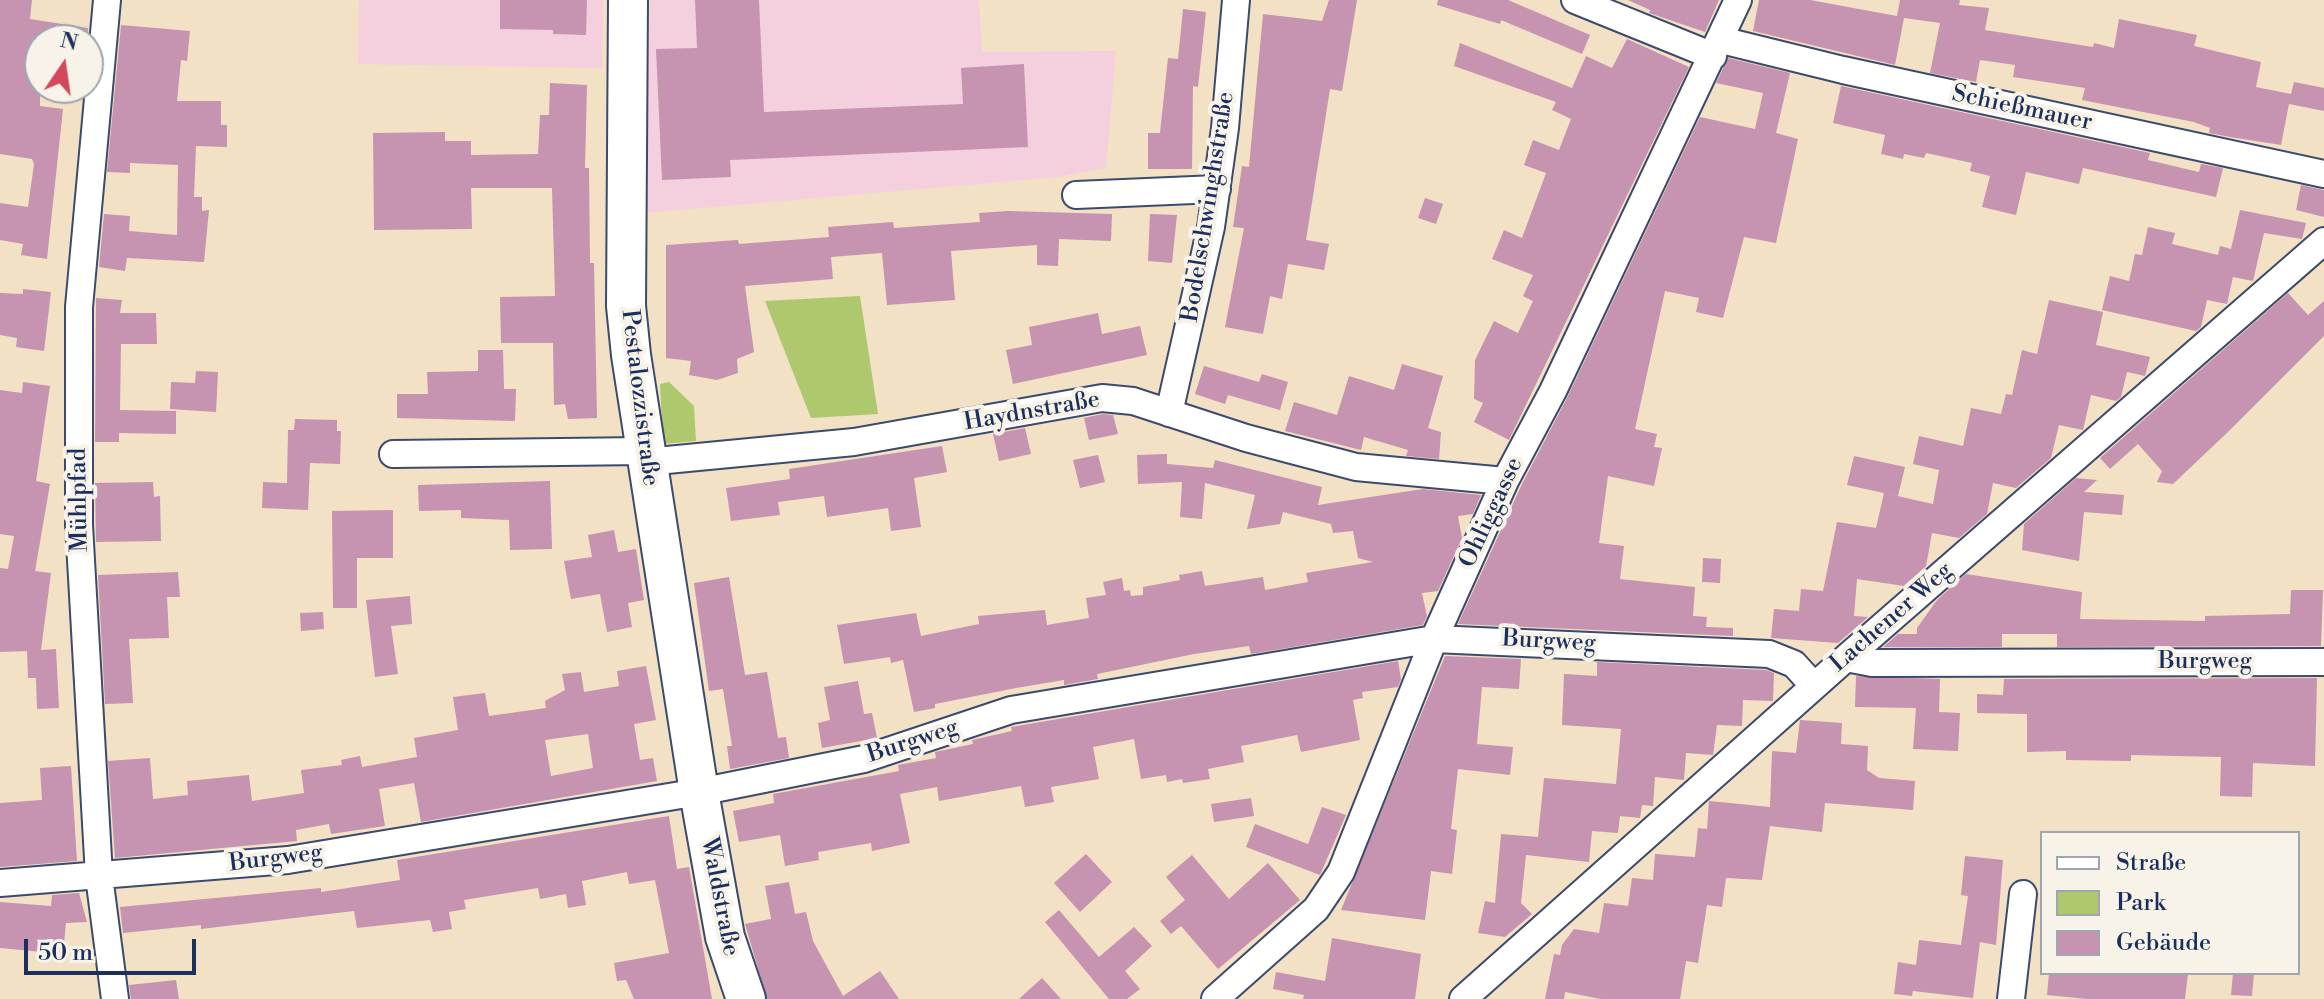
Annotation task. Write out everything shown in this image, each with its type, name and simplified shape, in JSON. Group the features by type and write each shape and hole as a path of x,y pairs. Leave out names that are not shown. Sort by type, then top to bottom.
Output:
{"main road":[{"name":"Pestalozzistraße","path":"628,0 626,306 645,456 699,792"},
{"name":"Waldstraße","path":"699,792 725,937 746,999"}],"street":[{"name":"Mühlpfad","path":"107,0 79,307 79,525 99,876 115,999"},
{"name":"Bodelschwinghstraße","path":"1169,413 1199,286 1217,189 1236,0"},
{"name":"Schießmauer","path":"1575,0 1717,48 1815,64 2324,174"},
{"name":"Ohliggasse","path":"1215,999 1280,944 1330,892 1341,872 1434,639 1505,481 1553,391 1738,0"},
{"path":"1076,195 1217,189"},
{"name":"Lachener Weg","path":"1463,999 1814,686 2324,241"},
{"name":"Haydnstraße","path":"393,454 645,456 854,442 1102,398 1133,401 1246,438 1356,467 1505,481"},
{"name":"Burgweg","path":"0,883 288,860 699,792 864,759 1011,710 1434,639 1769,654 1794,664 1814,686"},
{"name":"Burgweg","path":"1846,658 1872,663 2324,662"},
{"path":"2011,999 2023,894"}],"shaded area":[{"path":"359,0 603,0 602,68 358,64"},
{"path":"650,0 979,0 982,52 1116,51 1106,168 1059,177 645,213"}],"green space":[{"path":"860,296 878,414 811,418 765,301"},
{"path":"669,382 694,406 696,441 663,444 660,384"}],"building":[{"path":"0,0 32,0 30,19 62,24 24,24 24,104 63,109 47,259 21,255 23,244 0,240 0,203 28,207 34,164 32,159 0,154"},
{"path":"500,0 587,0 586,35 553,34 553,30 500,29"},
{"path":"695,0 759,0 764,112 963,104 961,68 1024,64 1028,147 730,160 731,177 662,180 656,49 697,48"},
{"path":"1329,0 1357,0 1342,91 1330,89 1306,240 1329,244 1324,270 1288,264 1282,299 1270,296 1263,334 1225,327 1244,228 1233,227 1242,166 1249,167 1263,14 1322,21"},
{"path":"1438,0 1508,0 1590,35 1582,54 1501,20 1500,24 1437,5"},
{"path":"1628,0 1719,0 1705,32 1649,13 1650,10"},
{"path":"1759,0 1810,0 1897,16 1900,0 1960,0 1959,5 1989,8 1985,30 2093,47 2094,43 2114,48 2119,19 2197,35 2194,46 2261,62 2256,87 2291,94 2294,82 2324,88 2324,111 2289,104 2281,145 2209,133 2210,128 2194,122 2082,100 2085,88 2013,77 2015,65 1980,60 1976,82 1930,73 1940,23 1904,18 1895,65 1753,31"},
{"path":"1183,9 1206,12 1198,87 1193,86 1192,169 1148,169 1148,133 1160,133 1168,58 1178,59"},
{"path":"121,25 190,31 187,61 181,60 177,101 221,101 221,125 227,125 227,147 196,146 194,197 202,197 202,211 209,210 204,262 127,258 125,271 99,267 104,214 130,216 129,231 177,235 178,165 130,163 130,173 107,172"},
{"path":"1627,39 1689,67 1509,440 1474,422 1483,403 1474,399 1475,360 1494,321 1518,333 1533,301 1523,296 1533,275 1492,259 1504,230 1522,238 1546,173 1524,165 1533,140 1559,150 1571,119 1552,110 1556,102 1454,66 1460,43 1572,88 1586,56 1612,68"},
{"path":"1728,58 1790,73 1776,133 1798,139 1776,243 1744,237 1723,318 1696,312 1699,298 1665,291 1635,429 1657,434 1654,447 1662,448 1654,486 1608,476 1599,543 1624,546 1620,579 1695,587 1693,616 1707,617 1706,627 1733,628 1733,636 1458,624 1522,484 1567,398 1700,117 1755,129 1763,93 1716,83"},
{"path":"550,83 587,85 585,168 589,168 590,263 594,263 597,418 568,419 565,404 554,405 553,343 501,343 500,297 555,296 552,188 471,188 472,229 374,230 373,133 445,132 445,141 471,141 471,155 538,154 540,115 549,115"},
{"path":"1841,86 2150,153 2148,160 2199,172 2201,164 2223,168 2216,197 2083,168 2079,184 2026,172 2016,215 1982,207 1990,176 1970,171 1972,163 1926,153 1924,158 1904,154 1903,159 1881,154 1885,135 1833,123"},
{"path":"2301,185 2324,190 2324,217 2296,210"},
{"path":"1425,198 1443,204 1436,224 1418,218"},
{"path":"2240,210 2306,223 2302,239 2264,233 2253,281 2233,277 2227,304 2207,300 2201,327 2196,331 2102,310 2110,276 2129,281 2135,254 2142,255 2148,227 2175,233 2172,244 2218,255 2220,246 2231,249"},
{"path":"979,213 1112,214 1111,241 1059,239 1058,266 1037,265 1037,245 951,251 955,300 887,305 882,253 831,257 833,279 745,286 754,352 737,359 738,373 717,380 689,375 691,361 666,358 666,245 738,240 739,244 829,237 828,227 893,222 894,228 980,222"},
{"path":"1150,214 1177,215 1172,263 1148,261"},
{"path":"23,289 51,292 44,351 16,347 17,338 0,335 0,293 23,294"},
{"path":"2288,293 2308,315 2324,301 2324,336 2230,430 2173,484 2157,482 2162,471 2138,444 2110,469 2100,458"},
{"path":"96,298 122,300 120,313 156,313 157,344 121,344 120,410 176,411 176,434 119,433 119,442 95,442"},
{"path":"2049,300 2103,312 2096,345 2150,357 2145,376 2127,372 2121,397 2116,401 2091,395 2083,430 2059,425 2051,458 2016,488 1993,483 1987,514 1959,538 1932,533 1926,566 1904,586 1857,579 1854,616 1868,617 1838,643 1771,638 1774,609 1799,611 1801,589 1823,591 1837,522 1876,528 1884,493 1933,504 1939,470 1913,464 1919,436 1963,446 1971,408 2001,414 2006,394 2012,395 2022,350 2037,354"},
{"path":"1098,313 1102,334 1140,326 1147,355 1013,384 1006,350 1032,345 1029,327"},
{"path":"478,350 503,350 504,389 516,389 515,421 397,418 397,394 428,394 427,372 478,371"},
{"path":"1402,364 1443,376 1428,428 1441,432 1439,459 1406,456 1408,450 1364,437 1361,450 1285,431 1294,402 1337,415 1349,376 1394,390"},
{"path":"1204,366 1259,382 1262,374 1288,382 1280,410 1228,395 1225,404 1195,394"},
{"path":"196,371 218,372 216,412 170,409 171,382 195,383"},
{"path":"23,382 50,386 36,481 50,484 35,571 51,573 41,650 56,649 59,708 37,709 36,678 28,678 27,651 0,652 0,568 8,569 14,536 0,534 0,390 22,393"},
{"path":"1113,415 1118,434 1089,440 1084,418"},
{"path":"295,419 337,420 337,431 341,431 340,464 310,463 308,510 262,508 263,482 287,483 288,430 294,430"},
{"path":"1025,428 1031,454 999,461 993,434"},
{"path":"942,446 947,472 914,478 921,527 891,531 888,508 827,517 824,496 778,502 780,515 731,521 726,488 790,479 789,469"},
{"path":"1167,454 1167,464 1213,468 1215,460 1322,487 1318,505 1423,489 1481,495 1473,514 1458,516 1462,538 1438,591 1422,593 1427,616 1423,625 1251,654 1249,646 1194,654 1097,674 1098,679 1064,685 1064,680 1016,688 935,704 935,708 914,712 903,660 891,663 890,657 844,664 837,625 916,613 921,636 979,624 978,616 1045,610 1047,625 1089,618 1086,598 1106,595 1103,582 1122,578 1124,591 1130,590 1131,596 1143,595 1143,587 1180,580 1179,575 1202,571 1205,586 1263,577 1265,590 1308,582 1306,573 1373,562 1358,558 1353,531 1333,533 1331,524 1283,512 1280,524 1247,529 1255,495 1205,483 1202,519 1180,517 1182,482 1138,484 1137,455"},
{"path":"1098,455 1105,482 1080,488 1073,460"},
{"path":"1854,456 1905,467 1898,496 1847,485"},
{"path":"2076,478 2097,480 2084,492 2124,495 2122,515 2084,512 2079,561 2022,550 2024,524"},
{"path":"550,481 552,549 510,550 509,520 461,518 461,510 419,511 418,485"},
{"path":"153,482 154,497 160,496 161,541 96,542 95,483"},
{"path":"393,510 393,558 357,558 357,608 333,608 332,511"},
{"path":"614,530 618,552 636,549 644,600 628,603 632,627 607,632 600,594 571,599 564,561 592,557 588,535"},
{"path":"1703,558 1721,559 1720,583 1702,582"},
{"path":"178,572 180,597 167,597 169,638 129,639 133,703 105,704 98,575"},
{"path":"1966,574 2082,592 2080,619 2205,621 2205,616 2290,614 2291,590 2323,590 2321,646 2057,647 2057,634 2002,634 2002,647 1883,647 1898,634 1917,634 1917,628 1937,600"},
{"path":"729,577 745,675 767,672 778,738 786,737 789,758 730,769 727,746 732,746 723,689 709,691 694,583"},
{"path":"410,596 412,624 391,626 398,674 375,677 366,600"},
{"path":"323,612 324,629 301,631 300,613"},
{"path":"1445,656 1521,659 1519,689 1482,687 1477,744 1513,747 1510,775 1458,769 1451,829 1457,830 1452,874 1431,871 1425,920 1341,910"},
{"path":"1398,661 1401,679 1398,687 1362,692 1363,698 1353,700 1360,740 1301,752 1297,735 1241,746 1244,762 1208,769 1210,779 1183,783 1182,779 1167,782 1166,775 1141,779 1134,739 1093,747 1099,779 1051,787 1054,802 1025,807 1021,786 939,801 937,787 900,794 910,843 872,851 871,843 818,852 819,860 785,866 780,835 739,842 733,811 774,803 773,794 899,771 898,765 936,758 935,752 973,744 972,740 1012,731 1011,727"},
{"path":"1597,662 1766,670 1774,673 1773,701 1743,700 1742,726 1717,725 1713,755 1686,753 1684,780 1655,777 1653,806 1642,805 1640,818 1620,816 1618,833 1592,831 1589,862 1526,855 1521,903 1532,914 1505,937 1478,933 1485,901 1495,903 1501,834 1538,837 1544,778 1616,784 1621,729 1562,725 1564,674 1597,676"},
{"path":"646,666 656,720 634,724 640,760 653,758 657,781 421,822 414,783 379,789 385,826 331,834 329,824 296,830 297,841 115,858 108,761 150,758 153,799 188,795 187,781 249,775 252,801 304,793 301,770 342,765 341,760 360,756 362,767 417,757 414,738 458,730 453,697 485,693 489,716 546,708 545,701 565,690 562,674 581,672 584,692 619,686 617,671","holes":["588,734 593,768 551,776 545,740"]},
{"path":"1856,676 1940,679 1939,712 1960,713 1958,751 1913,749 1916,708 1855,707"},
{"path":"2317,678 2315,766 2253,763 2252,797 2220,796 2221,757 2131,755 2131,761 2066,760 2066,751 2027,752 2027,714 1977,713 1977,694 2003,695 2004,679"},
{"path":"858,681 864,714 872,713 877,738 822,748 818,723 830,720 824,687"},
{"path":"1800,720 1842,723 1841,744 1868,746 1867,770 1879,778 1915,781 1913,810 1825,803 1822,832 1770,826 1762,880 1726,878 1722,907 1707,905 1698,963 1686,961 1680,999 1601,999 1565,992 1564,999 1545,999 1554,954 1560,955 1562,945 1574,929 1599,933 1604,903 1628,906 1632,878 1653,880 1655,854 1695,857 1698,828 1707,829 1709,801 1770,807 1772,751 1796,753"},
{"path":"71,766 77,861 0,867 0,803 42,800 40,768"},
{"path":"1251,798 1254,816 1214,822 1211,804"},
{"path":"1322,807 1346,815 1320,875 1246,847 1255,824 1308,844"},
{"path":"669,816 677,869 689,867 712,999 634,999 626,980 617,981 614,963 669,953 655,880 629,884 627,872 582,881 586,905 568,908 566,894 540,899 538,888 464,900 466,909 449,912 452,929 433,932 430,920 357,928 354,911 201,929 201,925 123,933 120,907 321,888 321,892 400,880 397,860"},
{"path":"1086,854 1112,882 1080,912 1054,883"},
{"path":"1192,855 1229,899 1268,863 1300,900 1218,969 1181,926 1171,934 1160,921 1185,900 1166,877"},
{"path":"1965,856 2003,860 1996,945 1980,942 1973,998 1913,991 1912,996 1894,994 1898,962 1916,965 1919,940 1961,945 1968,896 1961,895"},
{"path":"789,882 795,914 806,912 813,941 843,996 880,971 899,999 767,999 745,924 771,919 765,886"},
{"path":"79,893 87,922 66,923 63,954 0,948 0,902 51,906 52,895"},
{"path":"1059,910 1099,957 1134,927 1152,946 1125,971 1140,989 1127,999 1109,999 1045,922"},
{"path":"1332,938 1421,954 1415,999 1303,999 1304,995 1273,989 1276,972 1325,981"},
{"path":"2049,975 2188,975 2185,999 2087,999 2047,995"},
{"path":"2233,975 2254,975 2252,996 2231,995"},
{"path":"1042,978 1061,999 1019,999"},
{"path":"176,980 179,999 131,999 129,985"}]}
